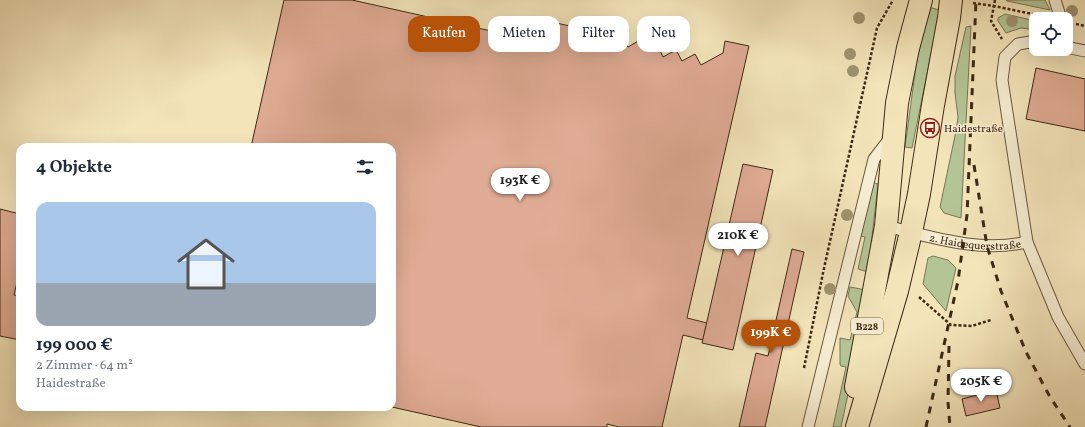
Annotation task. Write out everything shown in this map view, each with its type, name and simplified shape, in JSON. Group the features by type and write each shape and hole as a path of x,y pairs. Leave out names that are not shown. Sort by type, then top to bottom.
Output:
{"main road":[{"name":"B228","path":"849,427 886,226 897,103 908,48 921,0"},
{"name":"B228","path":"857,427 897,290 911,232 950,18 951,0"}],"lane":[{"path":"1055,0 1059,12"},
{"path":"1027,242 1002,80 1005,57 1018,44 1029,42"},
{"path":"1073,48 1085,51"},
{"path":"808,427 874,158 893,135"},
{"name":"2. Haidequerstraße","path":"886,226 963,244 1003,246 1027,242 1058,317 1085,364"}],"path":[{"path":"802,373 822,273 877,28 893,0"},
{"path":"994,6 995,0"},
{"path":"976,3 1029,13"},
{"path":"917,295 951,325 972,326 991,320"}],"green space":[{"path":"1006,0 1045,0 1050,10 1007,1"},
{"path":"928,7 940,10 912,148 905,147 916,66"},
{"path":"1005,14 1029,19 1029,29 1021,28 1006,33 998,21 998,18"},
{"path":"971,26 961,218 944,213 940,207 958,117 955,93 955,76 966,27"},
{"path":"871,182 878,184 868,272 858,269 865,237 860,236"},
{"path":"933,256 948,260 956,268 946,311 923,284 928,258"},
{"path":"850,287 866,290 851,380 841,427 833,427 846,367 841,366 840,364 840,338 850,340 857,312 848,296"}],"building":[{"path":"284,0 352,0 424,16 408,16 408,52 480,52 480,29 488,30 488,52 560,52 560,24 568,26 568,52 629,52 629,46 637,42 637,52 661,52 663,57 672,52 677,52 682,61 695,54 701,65 723,53 725,41 749,46 687,318 707,323 703,340 683,335 662,427 619,427 607,424 607,427 481,427 396,408 396,143 252,143"},
{"path":"1036,68 1085,79 1085,131 1026,119"},
{"path":"743,164 773,170 733,350 702,343"},
{"path":"0,209 16,213 16,286 14,295 16,295 16,339 0,336"},
{"path":"792,249 804,252 765,427 739,427 756,353 768,356"},
{"path":"996,390 1000,408 966,416 962,399"}],"railway":[{"path":"926,427 958,281 967,215 976,0"},
{"path":"974,165 987,246 1001,291 1026,352 1050,397 1070,427"},
{"path":"949,346 948,402 950,427"}],"place":[{"name":"Haidestraße","path":"930,128"}]}
